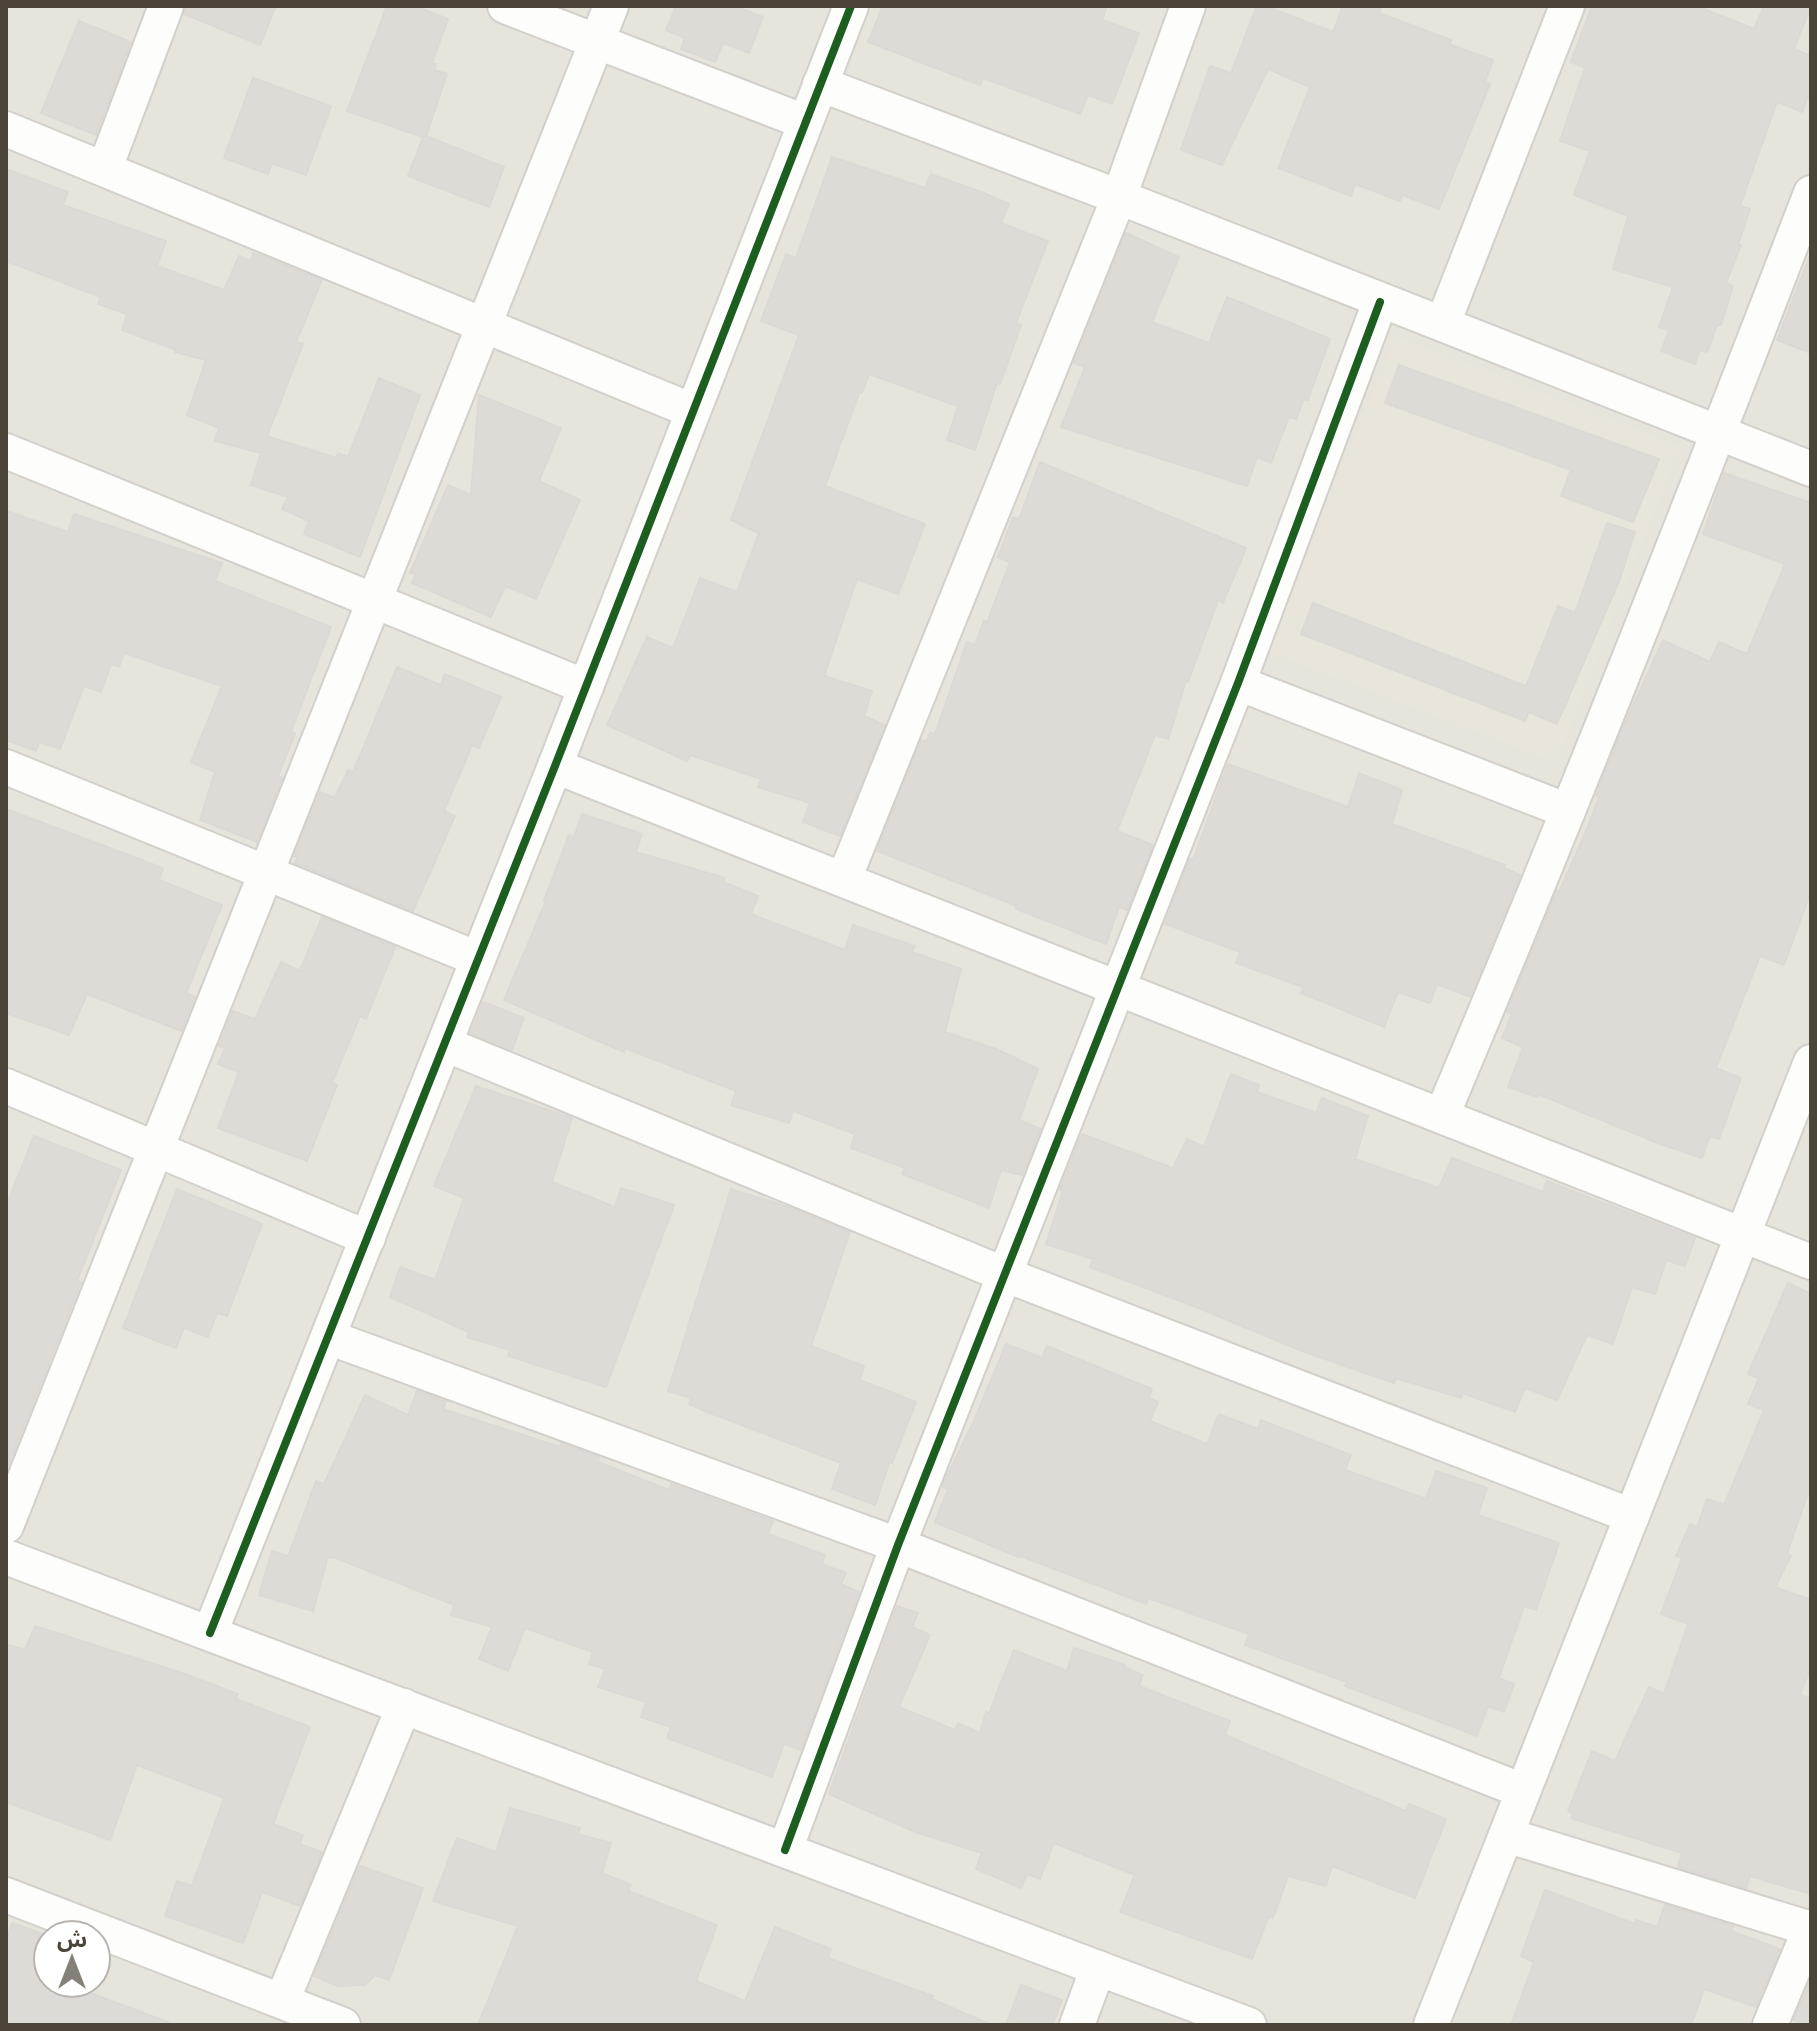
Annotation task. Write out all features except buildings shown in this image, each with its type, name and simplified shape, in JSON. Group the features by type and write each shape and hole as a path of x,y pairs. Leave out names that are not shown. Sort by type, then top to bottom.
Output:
{"street":[{"path":"105,168 166,6"},
{"path":"505,6 805,122"},
{"path":"6,1526 611,6"},
{"path":"210,1633 555,766 851,6"},
{"path":"844,879 1119,197 1188,6"},
{"path":"1443,323 1567,6"},
{"path":"820,84 1119,197 1811,469"},
{"path":"6,129 693,411"},
{"path":"1442,1115 1568,811 1811,193"},
{"path":"785,1850 898,1545 1238,683 1380,302"},
{"path":"6,451 586,687"},
{"path":"1238,683 1568,811"},
{"path":"555,766 1811,1262"},
{"path":"6,767 478,959"},
{"path":"445,1044 1006,1275 1632,1516"},
{"path":"1431,2025 1811,1062"},
{"path":"6,1086 368,1238"},
{"path":"328,1337 898,1545 1523,1791"},
{"path":"6,1557 1249,2025"},
{"path":"282,2001 404,1706"},
{"path":"1506,1835 1811,1928 1770,2025"},
{"path":"6,1895 343,2025"},
{"path":"1077,2025 1098,1968"}],"shaded area":[{"path":"6,6 1811,6 1811,2025 6,2025"},
{"path":"1396,336 1680,446 1556,763 1270,652"}],"cycle path":[{"path":"210,1633 555,766 851,6"},
{"path":"785,1850 898,1545 1238,683 1380,302"}]}
